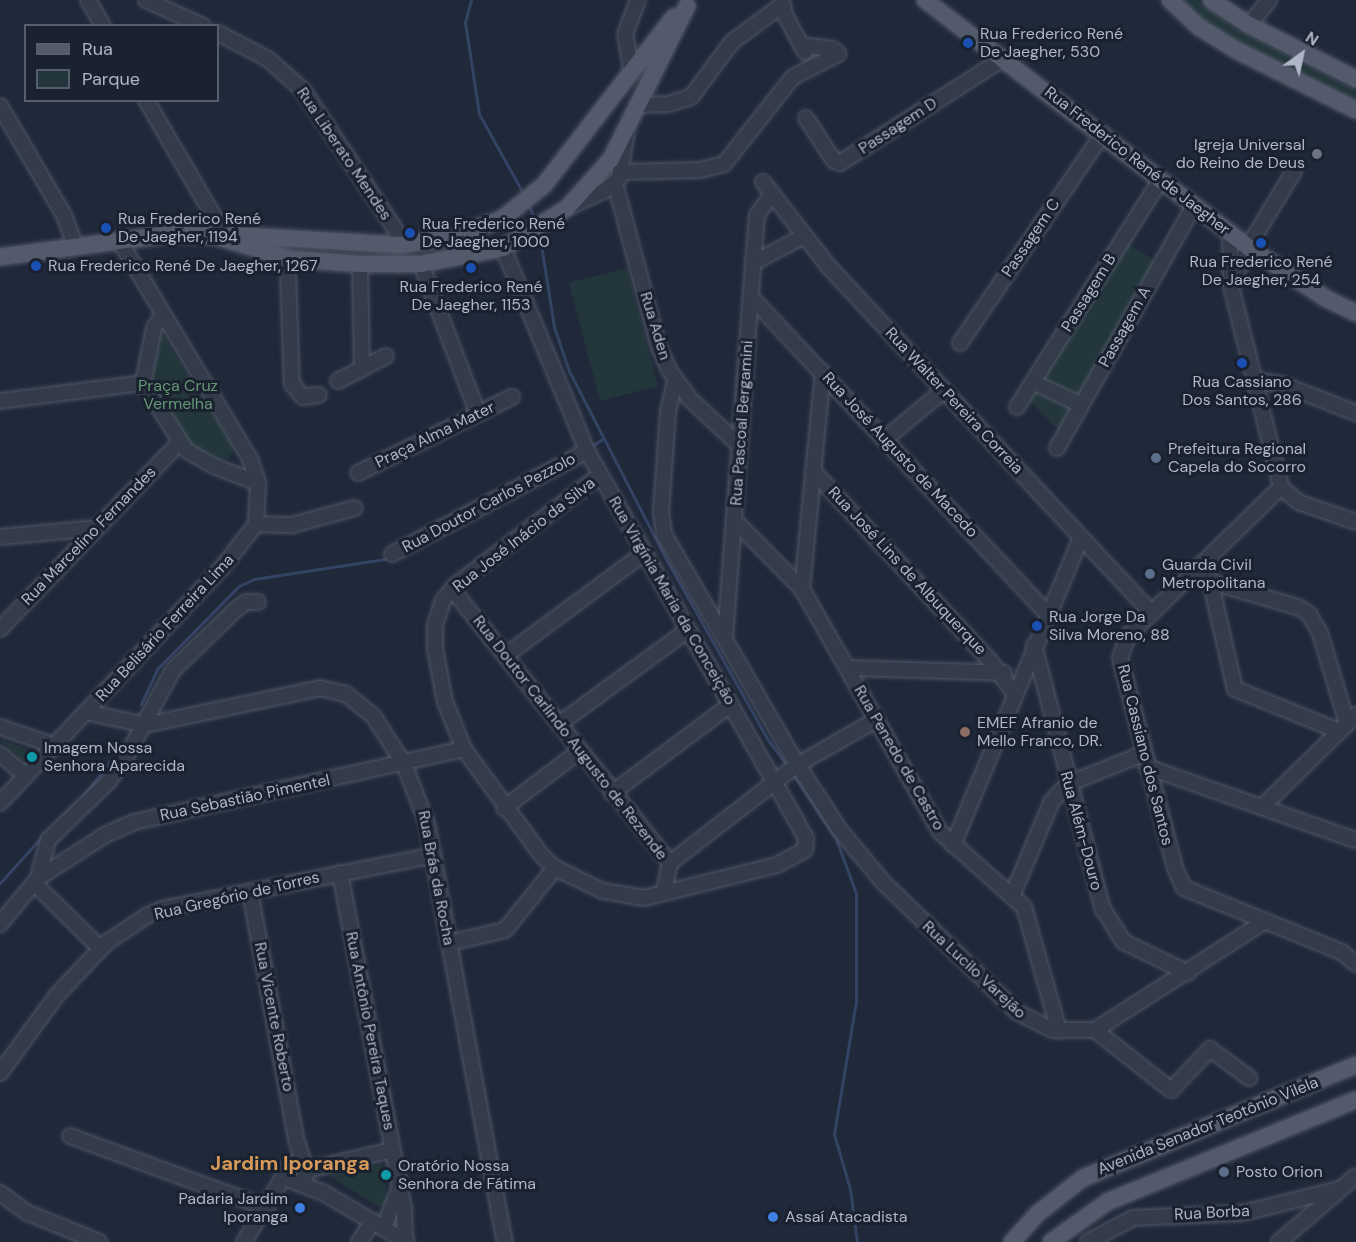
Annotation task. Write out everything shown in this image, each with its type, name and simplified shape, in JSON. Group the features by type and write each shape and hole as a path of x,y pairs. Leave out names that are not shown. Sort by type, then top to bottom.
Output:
{"main road":[{"name":"Rua Frederico René de Jaegher","path":"925,0 1103,133 1248,247 1325,298 1356,313"},
{"path":"1170,0 1199,27 1236,50 1356,110"},
{"path":"1211,0 1249,25 1356,79"},
{"path":"0,257 170,234 400,245 454,237 503,218 534,195 666,26 690,3"},
{"path":"223,237 291,259 360,264 421,264 503,248 542,226 567,208 611,159 690,3"},
{"path":"614,94 630,93 638,105"},
{"path":"503,218 497,236 503,248"},
{"path":"291,259 302,240"},
{"name":"Avenida Senador Teotônio Vilela","path":"1012,1242 1046,1206 1091,1174 1356,1065"},
{"name":"Avenida Senador Teotônio Vilela","path":"1051,1242 1107,1202 1356,1100"}],"street":[{"path":"88,0 102,24"},
{"path":"146,0 199,24"},
{"path":"631,70 625,34 638,0"},
{"path":"1249,25 1269,0"},
{"path":"638,105 668,104 691,97 732,42 782,3 812,64"},
{"name":"Rua Liberato Mendes","path":"219,34 268,59 303,90 395,230 400,245"},
{"path":"567,208 619,177 700,170 724,164 782,89 812,64 834,57 838,51 802,45"},
{"name":"Passagem D","path":"806,118 834,161 840,163 1004,58"},
{"path":"147,102 223,237"},
{"path":"0,106 64,215 75,246"},
{"path":"619,177 627,131"},
{"name":"Passagem C","path":"960,343 1103,133"},
{"path":"1231,286 1248,247 1294,171"},
{"name":"Rua Aden","path":"619,177 658,345 675,381 739,445"},
{"name":"Passagem B","path":"1017,407 1161,179"},
{"name":"Rua Walter Pereira Correia","path":"763,182 802,237 1152,613"},
{"name":"Rua Pascoal Bergamini","path":"725,638 757,215 772,194"},
{"name":"Passagem A","path":"1057,448 1194,206"},
{"path":"1230,233 1231,286 1281,487 1298,501 1356,522"},
{"path":"753,263 802,237"},
{"path":"119,240 219,403 250,459 258,483 256,524 292,525 355,508"},
{"name":"Rua Virgínia Maria da Conceição","path":"503,248 587,451 730,705 777,780 806,838 805,850"},
{"path":"291,259 288,272 292,384 303,397 319,395"},
{"path":"360,264 362,369"},
{"path":"421,264 478,414"},
{"name":"Rua José Augusto de Macedo","path":"751,297 1048,614"},
{"path":"163,314 154,328 143,383 179,443 214,466 258,483"},
{"path":"338,381 386,356"},
{"path":"802,589 823,372"},
{"name":"Rua Virgínia Maria da Conceição","path":"675,381 664,468 664,534 725,638 795,766"},
{"path":"1033,382 1081,405"},
{"path":"0,401 143,383"},
{"path":"1257,385 1284,385 1356,413"},
{"path":"885,439 944,390"},
{"name":"Praça Alma Mater","path":"358,473 512,397"},
{"name":"Rua Marcelino Fernandes","path":"0,629 179,443"},
{"name":"Rua Doutor Carlos Pezzolo","path":"392,554 587,451"},
{"name":"Rua José Lins de Albuquerque","path":"813,471 1000,672 1014,693"},
{"name":"Rua José Inácio da Silva","path":"600,476 452,589 439,611 435,649 445,702 464,749 504,808 555,868 622,897 664,892 747,874 805,850"},
{"name":"Rua Cassiano dos Santos","path":"1281,487 1128,636 1120,651 1145,760 1181,884 1187,890 1342,952 1356,964"},
{"name":"Rua Penedo de Castro","path":"735,521 802,589 931,820 953,845 1026,911 1059,1031"},
{"name":"Rua Belisário Ferreira Lima","path":"0,803 242,546 256,524"},
{"path":"0,537 97,528"},
{"path":"953,845 1021,675 1081,538"},
{"path":"505,656 644,553"},
{"path":"1191,576 1298,607 1309,614 1320,633 1347,723"},
{"path":"1210,580 1235,689 1347,723"},
{"name":"Rua Doutor Carlindo Augusto de Rezende","path":"452,589 612,793 670,863 664,892"},
{"path":"0,924 36,880 42,852 48,840 113,776 145,725 173,670 234,611 246,602 258,602"},
{"path":"559,724 688,630"},
{"name":"Rua Além-Douro","path":"1034,645 1068,784 1098,891 1112,925 1131,947 1188,973"},
{"path":"848,668 1000,672 1021,675"},
{"name":"Rua Brás da Rocha","path":"86,712 145,725 312,688 329,688 366,709 404,764 423,809 434,855 448,943 505,1242"},
{"path":"612,793 730,705"},
{"path":"670,863 795,766 876,720"},
{"path":"1262,807 1347,723"},
{"path":"0,727 55,746"},
{"name":"Rua Sebastião Pimentel","path":"36,880 96,840 134,822 464,749"},
{"path":"504,808 580,751"},
{"path":"0,753 26,776"},
{"path":"1012,896 1052,801 1068,784 1145,760 1262,807 1356,840"},
{"name":"Rua Lucilo Varejão","path":"795,766 839,829 883,882 1017,1012 1041,1027 1059,1031 1095,1030 1188,973 1264,922"},
{"name":"Rua Gregório de Torres","path":"0,1073 32,1025 101,949 130,924 162,909 434,855"},
{"path":"448,943 505,930 555,868"},
{"name":"Rua Antônio Pereira Taques","path":"340,873 399,1190 405,1210 406,1241"},
{"path":"36,880 101,949"},
{"name":"Rua Vicente Roberto","path":"250,892 297,1142 298,1173"},
{"path":"1095,1030 1171,1090 1210,1049 1248,1078"},
{"path":"70,1136 268,1207"},
{"path":"244,1242 268,1207 298,1173 392,1150"},
{"path":"298,1173 324,1193 406,1241"},
{"path":"1289,1239 1339,1189 1356,1176"},
{"name":"Rua Borba","path":"1089,1242 1133,1218 1243,1213 1339,1189"},
{"path":"359,1242 379,1224 399,1190"},
{"path":"0,1193 28,1213 99,1242"}],"green space":[{"path":"1181,0 1197,0 1239,31 1356,91 1356,105 1217,34"},
{"path":"1125,241 1155,261 1060,432 1027,398"},
{"path":"627,268 658,386 600,401 569,283"},
{"name":"Praça Cruz Vermelha","path":"161,332 235,449 229,458 218,460 191,446 151,385"},
{"path":"0,740 5,741 34,751 24,761"},
{"path":"382,1163 388,1197 383,1206 377,1206 330,1176"}],"waterway":[{"path":"471,0 465,22 479,114 523,193"},
{"path":"528,204 535,220"},
{"path":"539,232 554,327 569,371 666,559 768,740 789,768"},
{"path":"590,447 603,439"},
{"path":"141,704 158,668 239,586 254,579 391,558"},
{"path":"83,796 124,744"},
{"path":"792,773 836,839 856,893 856,1001 834,1134 850,1189 857,1242"},
{"path":"50,829 76,803"},
{"path":"0,883 45,833"}],"place":[{"name":"Rua Frederico René De Jaegher, 530","path":"968,43"},
{"name":"Igreja Universal do Reino de Deus","path":"1317,154"},
{"name":"Rua Frederico René De Jaegher, 1194","path":"106,228"},
{"name":"Rua Frederico René De Jaegher, 1000","path":"410,233"},
{"name":"Rua Frederico René De Jaegher, 254","path":"1261,243"},
{"name":"Rua Frederico René De Jaegher, 1267","path":"36,266"},
{"name":"Rua Frederico René De Jaegher, 1153","path":"471,268"},
{"name":"Rua Cassiano Dos Santos, 286","path":"1242,363"},
{"name":"Prefeitura Regional Capela do Socorro","path":"1156,458"},
{"name":"Guarda Civil Metropolitana","path":"1150,574"},
{"name":"Rua Jorge Da Silva Moreno, 88","path":"1037,626"},
{"name":"EMEF Afranio de Mello Franco, DR.","path":"965,732"},
{"name":"Imagem Nossa Senhora Aparecida","path":"32,757"},
{"name":"Posto Orion","path":"1224,1172"},
{"name":"Oratório Nossa Senhora de Fátima","path":"386,1175"},
{"name":"Padaria Jardim Iporanga","path":"300,1208"},
{"name":"Assaí Atacadista","path":"773,1217"}],"district":[{"name":"Jardim Iporanga","path":"290,1163"}]}
